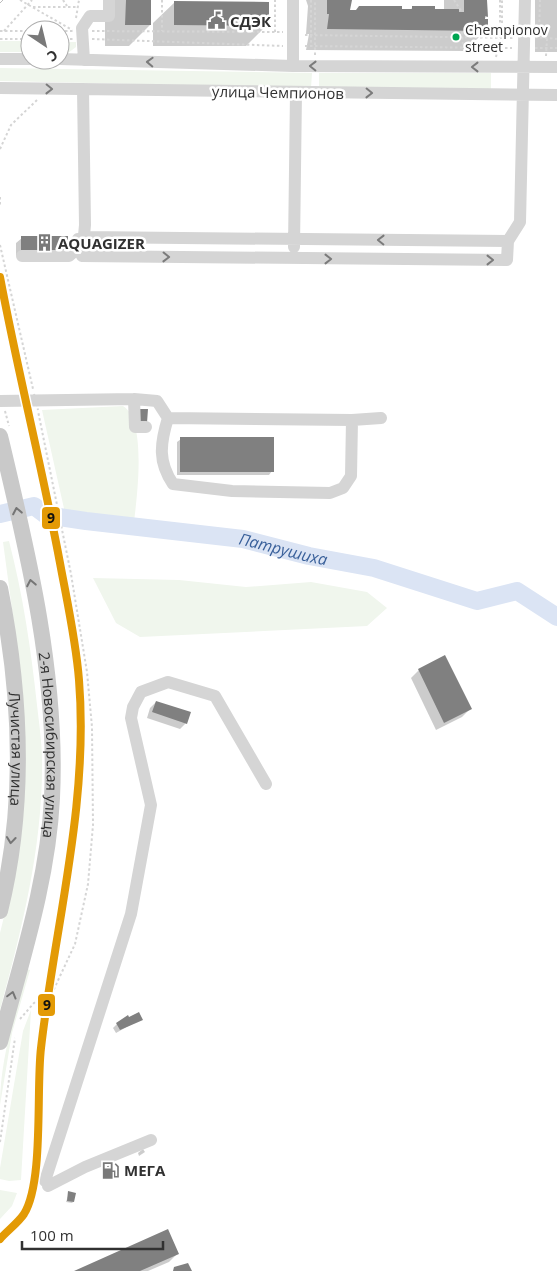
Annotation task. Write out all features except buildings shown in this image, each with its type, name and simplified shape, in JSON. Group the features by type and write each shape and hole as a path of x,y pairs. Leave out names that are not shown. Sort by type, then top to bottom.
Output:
{"main road":[{"name":"2-я Новосибирская улица","path":"0,436 12,488 45,664 52,798 40,889 0,1042"},
{"name":"Лучистая улица","path":"0,588 4,635 16,712 18,776 8,866 0,912"}],"street":[{"path":"84,60 82,28 90,16 109,16 109,0"},
{"path":"293,0 293,66"},
{"path":"81,232 82,256 507,260 508,241 520,222 525,0"},
{"path":"0,59 20,59"},
{"name":"улица Чемпионов","path":"70,59 293,66 557,67"},
{"name":"улица Чемпионов","path":"0,88 557,95"},
{"path":"22,256 69,256 78,249 81,232 85,225 83,89"},
{"path":"294,258 296,92"},
{"path":"81,232 294,239 508,241"},
{"path":"0,401 134,399 157,401 168,418 163,435 163,468 173,484 232,491 330,493 343,488 351,476 352,420"},
{"path":"134,399 135,427 146,427"},
{"path":"168,418 352,420 381,418"},
{"path":"151,1140 47,1184 130,914 151,805 131,718 133,707 141,692 168,682 215,696 266,784"}],"path":[{"path":"20,0 76,31"},
{"path":"2,31 32,0"},
{"path":"63,0 68,7"},
{"path":"162,0 162,31"},
{"path":"275,0 275,32"},
{"path":"311,0 311,46"},
{"path":"455,0 462,12"},
{"path":"500,38 501,0"},
{"path":"501,0 502,48"},
{"path":"539,37 540,0"},
{"path":"32,7 76,7"},
{"path":"2,31 20,31"},
{"path":"463,38 462,32 463,48"},
{"path":"525,43 539,37 557,39"},
{"path":"0,39 20,39"},
{"path":"525,43 557,48"},
{"path":"0,149 11,124 39,98"},
{"path":"0,197 0,205"},
{"path":"0,245 53,482 87,672 92,727 93,825 88,884 75,944 54,989 34,1003 19,1020"}],"shaded area":[{"path":"0,41 20,41 20,52 0,52"},
{"path":"70,42 76,42 76,47 70,52"},
{"path":"0,68 20,68 20,70 312,73 311,88 0,81"},
{"path":"319,73 491,73 491,89 319,88"},
{"path":"123,406 130,414 138,442 139,460 134,522 65,513 42,410"},
{"path":"9,541 29,643 42,747 42,761 39,824 30,887 0,1010 0,933 10,892 19,661 3,542"},
{"path":"93,578 179,580 246,587 311,582 367,592 387,608 367,626 140,637 116,623"},
{"path":"27,969 30,970 12,1033 0,1105 5,1054"},
{"path":"31,1010 21,1180 9,1181 0,1179 0,1168 23,1031"},
{"path":"0,1190 17,1193 12,1206 0,1219"}],"waterway":[{"name":"Патрушиха","path":"0,514 34,506 46,515 243,539 309,556 374,568 477,601 517,591 557,617"}],"tram line":[{"path":"0,3 3,0"}],"transit line":[{"name":"9","path":"0,277 71,621 79,680 81,726 75,818 41,1048 37,1158 34,1180 30,1199 24,1214 0,1239"}],"place":[{"name":"СДЭК","path":"216,21"},
{"name":"Chempionov street","path":"456,37"},
{"name":"AQUAGIZER","path":"44,243"},
{"name":"МЕГА","path":"110,1170"}]}
